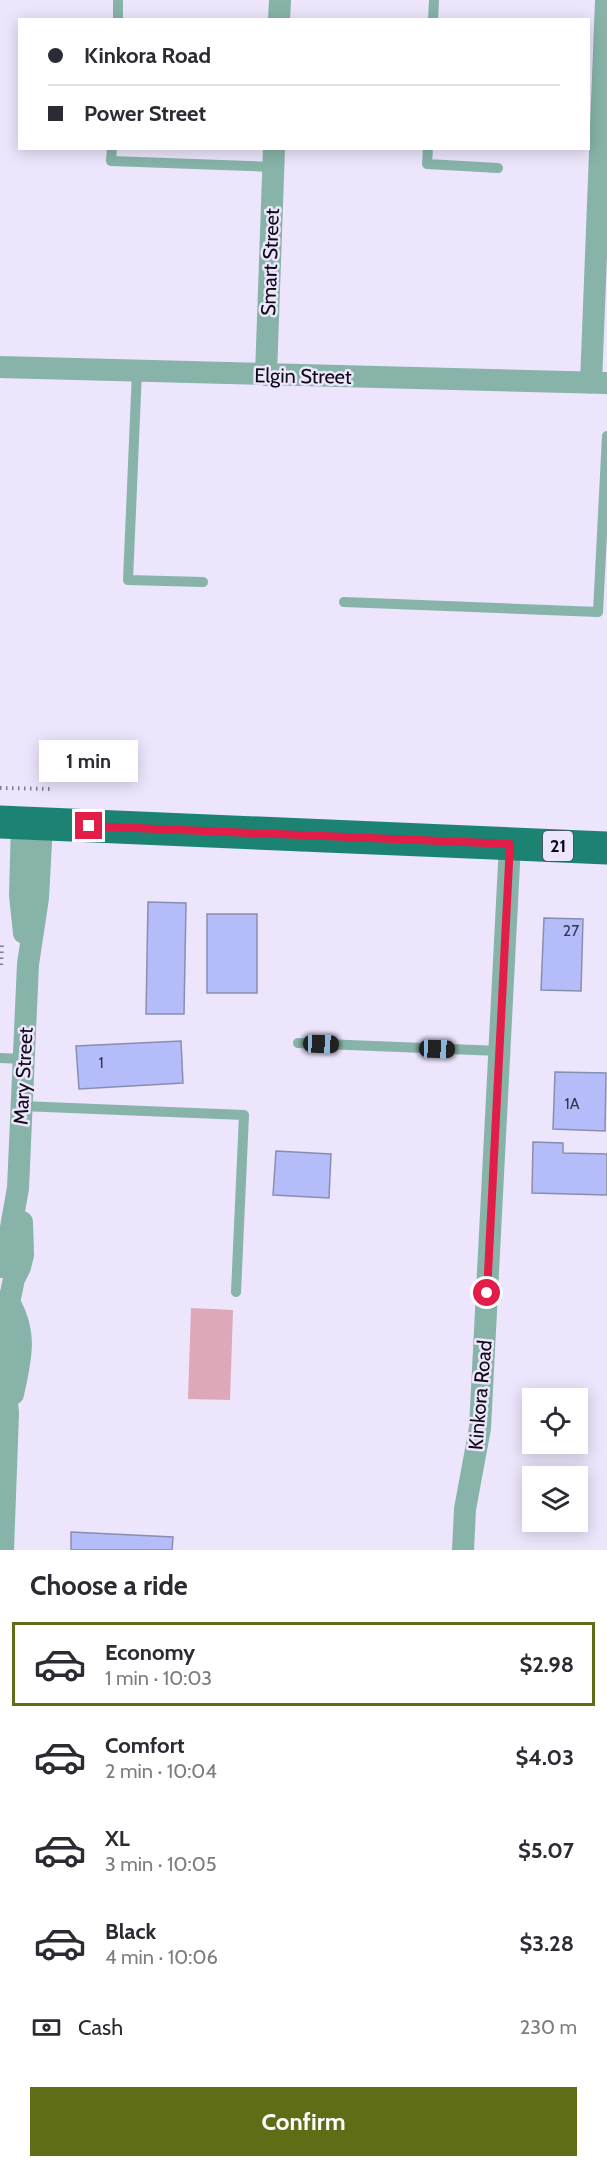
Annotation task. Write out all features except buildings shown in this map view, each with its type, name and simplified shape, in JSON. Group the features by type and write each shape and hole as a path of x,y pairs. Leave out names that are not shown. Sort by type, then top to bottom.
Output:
{"main road":[{"name":"21","path":"21,823 607,848"}],"street":[{"path":"279,18 280,0"},
{"path":"599,383 606,0"},
{"name":"Smart Street","path":"266,375 274,158"},
{"name":"Elgin Street","path":"0,367 599,383"},
{"name":"Mary Street","path":"0,1267 7,1250 18,1188 28,964 20,895 21,823"},
{"name":"Kinkora Road","path":"463,1550 465,1509 480,1428 510,844"},
{"name":"Mary Street","path":"0,1325 6,1317 4,1296 20,1267 23,1255 24,1239 18,1188"},
{"path":"4,1296 19,1323 22,1342 20,1362 8,1413"},
{"path":"0,1334 8,1413 3,1550"}],"lane":[{"path":"118,0 118,18"},
{"path":"433,18 434,0"},
{"path":"112,150 111,161 274,158"},
{"path":"428,150 427,164 498,168"},
{"path":"137,371 128,580 203,582"},
{"path":"344,602 598,612 607,436"},
{"path":"298,1043 500,1051"},
{"path":"0,1058 24,1059"},
{"path":"21,1106 244,1115 236,1292"}],"path":[{"path":"0,788 53,789"}],"shaded area":[{"path":"191,1308 233,1310 230,1400 188,1399"}],"route":[{"path":"89,826 510,844 487,1293"}]}
